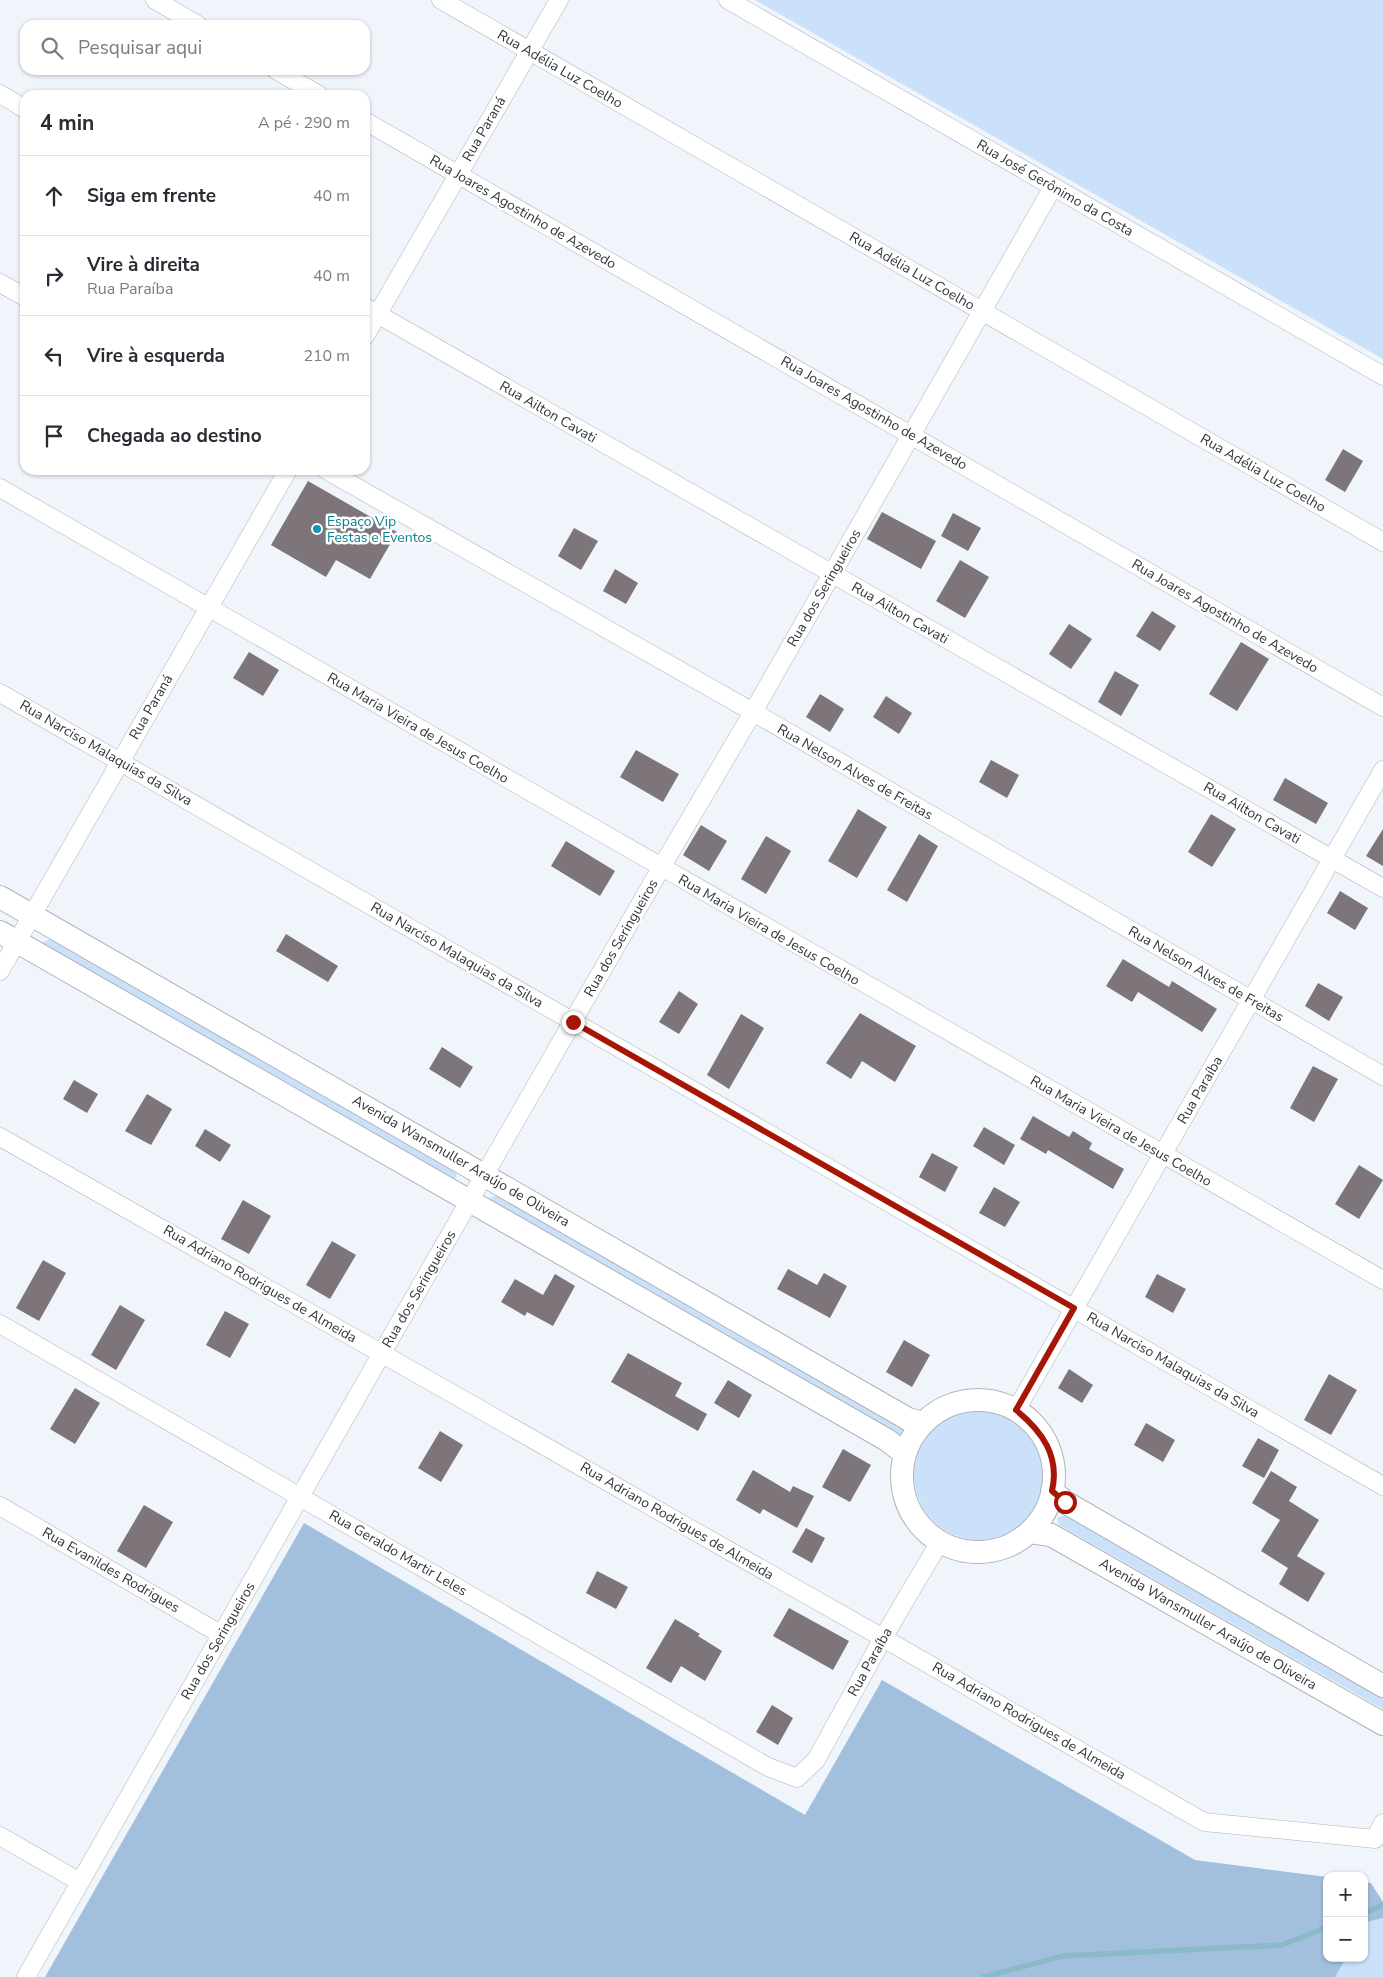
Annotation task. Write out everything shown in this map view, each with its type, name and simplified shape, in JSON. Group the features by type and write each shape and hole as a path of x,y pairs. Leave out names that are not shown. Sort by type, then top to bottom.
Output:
{"street":[{"path":"155,0 189,20"},
{"name":"Rua Adélia Luz Coelho","path":"440,0 1383,542"},
{"name":"Rua Paraná","path":"371,310 458,175 559,0"},
{"name":"Rua José Gerônimo da Costa","path":"728,0 1383,376"},
{"path":"285,75 310,90"},
{"path":"0,94 20,106"},
{"name":"Rua Joares Agostinho de Azevedo","path":"370,124 1383,707"},
{"name":"Rua dos Seringueiros","path":"26,1977 660,868 753,712 981,311 1054,187"},
{"path":"0,282 20,294"},
{"name":"Rua Ailton Cavati","path":"371,310 1383,888"},
{"name":"Rua Paraná","path":"0,971 9,937 32,915 285,475"},
{"name":"Rua Nelson Alves de Freitas","path":"335,475 753,712 1383,1076"},
{"name":"Rua Maria Vieira de Jesus Coelho","path":"0,488 660,868 1383,1280"},
{"name":"Rua Narciso Malaquias da Silva","path":"0,693 1383,1486"},
{"name":"Rua Paraíba","path":"1016,1410 1383,770"},
{"name":"Avenida Wansmuller Araújo de Oliveira","path":"0,897 908,1420 923,1423"},
{"path":"9,937 887,1440 905,1454"},
{"name":"Rua Adriano Rodrigues de Almeida","path":"0,1137 1204,1822 1379,1831"},
{"name":"Rua Geraldo Martir Leles","path":"0,1324 768,1767 797,1778"},
{"path":"974,1400 996,1402 1016,1410 1033,1423 1046,1441 1053,1461 1054,1483 1050,1504 1044,1516 1030,1532 1015,1544 990,1552 964,1552 939,1543 919,1526 906,1502 901,1477 905,1454 918,1428 934,1413 953,1404 974,1400"},
{"path":"1052,1491 1065,1502 1383,1686"},
{"name":"Rua Evanildes Rodrigues","path":"0,1506 222,1634"},
{"name":"Avenida Wansmuller Araújo de Oliveira","path":"1030,1532 1051,1535 1383,1724"},
{"name":"Rua Paraíba","path":"797,1778 816,1760 883,1638 939,1543"},
{"path":"0,1836 80,1882"}],"shaded area":[{"path":"755,0 1383,0 1383,359"},
{"path":"50,939 455,1171 457,1177 452,1180 45,949 43,942"},
{"path":"497,1195 902,1427 904,1433 898,1436 492,1205 489,1198"},
{"path":"979,1410 1004,1415 1025,1429 1039,1450 1044,1475 1039,1500 1025,1521 1004,1535 979,1540 954,1535 933,1521 919,1500 914,1475 919,1450 933,1429 954,1415"},
{"path":"1065,1515 1383,1698 1383,1709 1059,1525 1057,1518"},
{"path":"304,1523 805,1815 882,1680 1195,1860 1323,1876 1323,1962 1344,1962 1335,1977 45,1977"},
{"path":"1368,1883 1371,1883 1383,1902 1383,1918 1368,1922"},
{"path":"1383,1918 1383,1977 1335,1977 1344,1962 1368,1962 1368,1922"}],"building":[{"path":"1343,449 1363,461 1345,492 1325,480"},
{"name":"Espaço Vip Festas e Eventos","path":"308,481 397,532 370,579 336,560 326,577 271,545"},
{"path":"882,512 936,541 921,569 867,539"},
{"path":"953,513 981,528 968,551 941,536"},
{"path":"574,528 598,541 581,570 558,556"},
{"path":"960,560 989,577 965,618 936,601"},
{"path":"615,569 638,583 626,604 603,591"},
{"path":"1152,611 1176,626 1160,651 1136,636"},
{"path":"1069,624 1092,639 1071,669 1049,654"},
{"path":"1241,642 1269,659 1237,711 1209,694"},
{"path":"249,652 279,670 263,696 233,678"},
{"path":"1115,671 1139,685 1121,716 1098,702"},
{"path":"820,694 844,709 830,732 806,717"},
{"path":"886,696 912,713 899,734 873,717"},
{"path":"636,750 679,774 663,802 620,777"},
{"path":"991,760 1019,775 1007,798 979,782"},
{"path":"1285,778 1328,803 1316,824 1273,800"},
{"path":"858,809 887,827 857,878 828,861"},
{"path":"1211,814 1236,829 1212,867 1188,852"},
{"path":"701,825 727,841 709,871 683,855"},
{"path":"1383,829 1383,866 1366,856"},
{"path":"919,834 938,846 907,902 887,890"},
{"path":"766,836 791,851 766,894 741,879"},
{"path":"566,841 615,871 600,896 551,866"},
{"path":"1340,891 1368,908 1355,930 1327,913"},
{"path":"286,934 338,966 328,982 276,951"},
{"path":"1123,959 1169,987 1172,981 1217,1009 1202,1032 1138,992 1132,1002 1106,986"},
{"path":"1318,983 1343,997 1329,1021 1305,1006"},
{"path":"679,991 698,1004 679,1034 659,1022"},
{"path":"860,1013 916,1046 895,1082 862,1061 851,1079 826,1063"},
{"path":"741,1014 764,1028 729,1089 707,1075"},
{"path":"442,1047 473,1067 460,1088 429,1069"},
{"path":"1313,1066 1338,1079 1314,1122 1290,1108"},
{"path":"74,1080 98,1094 87,1113 63,1099"},
{"path":"147,1094 172,1109 151,1145 125,1131"},
{"path":"1033,1116 1069,1137 1073,1131 1092,1143 1089,1149 1124,1169 1113,1189 1048,1150 1046,1154 1020,1139"},
{"path":"984,1127 1015,1145 1004,1165 973,1146"},
{"path":"205,1129 231,1145 220,1162 195,1146"},
{"path":"932,1153 958,1167 945,1192 919,1177"},
{"path":"1359,1165 1383,1180 1359,1219 1335,1204"},
{"path":"994,1187 1020,1202 1005,1227 979,1213"},
{"path":"243,1200 271,1216 249,1254 221,1239"},
{"path":"332,1241 356,1255 330,1299 306,1285"},
{"path":"43,1260 66,1273 39,1321 16,1308"},
{"path":"788,1269 817,1285 824,1273 847,1286 830,1318 777,1289"},
{"path":"555,1274 575,1286 553,1326 527,1312 525,1316 501,1302 515,1279 543,1295"},
{"path":"1157,1274 1186,1289 1173,1313 1145,1297"},
{"path":"120,1305 145,1320 116,1370 91,1355"},
{"path":"225,1311 249,1324 230,1358 206,1345"},
{"path":"904,1340 930,1355 912,1387 886,1372"},
{"path":"628,1353 682,1383 675,1396 707,1414 698,1431 611,1382"},
{"path":"1069,1369 1093,1385 1082,1403 1058,1388"},
{"path":"1329,1374 1357,1390 1331,1435 1304,1420"},
{"path":"728,1380 752,1395 739,1418 714,1403"},
{"path":"75,1388 100,1403 75,1444 50,1429"},
{"path":"1146,1423 1175,1440 1163,1462 1134,1445"},
{"path":"440,1431 463,1445 441,1482 418,1468"},
{"path":"1258,1438 1279,1450 1264,1478 1242,1466"},
{"path":"843,1449 871,1465 850,1502 822,1487"},
{"path":"753,1470 790,1492 793,1486 814,1496 797,1528 763,1509 760,1514 736,1500"},
{"path":"1271,1471 1297,1487 1289,1501 1319,1520 1297,1556 1325,1573 1308,1602 1279,1584 1288,1568 1261,1551 1280,1520 1252,1503"},
{"path":"144,1505 173,1522 146,1568 117,1551"},
{"path":"806,1528 825,1538 812,1563 792,1552"},
{"path":"597,1571 628,1587 616,1609 586,1593"},
{"path":"789,1608 849,1641 833,1670 773,1636"},
{"path":"675,1619 700,1634 698,1636 722,1651 705,1681 681,1666 671,1683 646,1668"},
{"path":"772,1705 793,1718 778,1745 756,1732"}],"waterway":[{"path":"1368,1911 1383,1905"},
{"path":"984,1977 1063,1956 1282,1945 1323,1929"}],"place":[{"name":"Espaço Vip Festas e Eventos","path":"317,529"}],"route":[{"path":"573,1022 1074,1308 1016,1410 1033,1423 1046,1441 1053,1461 1054,1483 1052,1491 1065,1502"}]}
